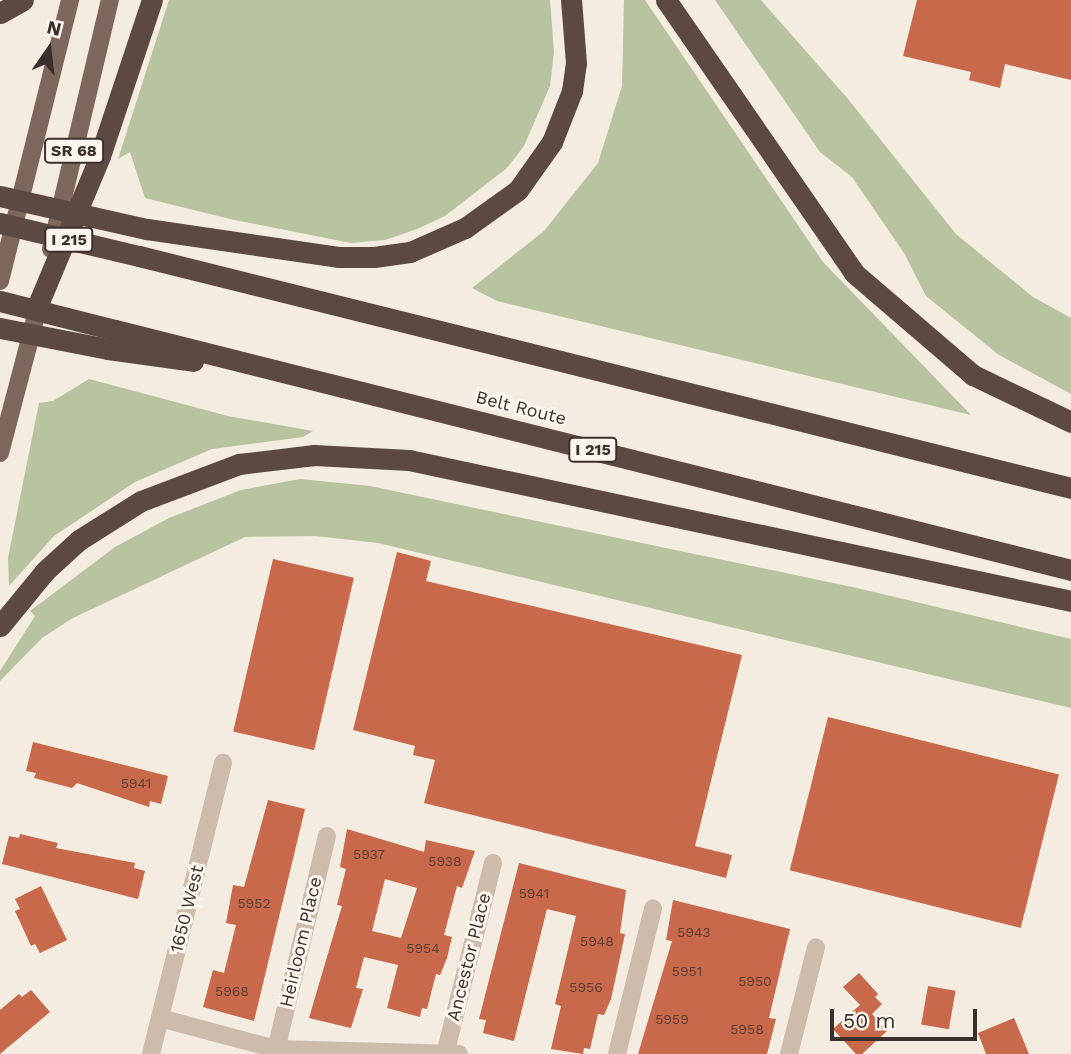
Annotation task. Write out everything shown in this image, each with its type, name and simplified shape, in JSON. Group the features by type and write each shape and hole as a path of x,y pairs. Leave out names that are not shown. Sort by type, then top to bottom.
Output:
{"highway":[{"path":"0,13 23,0"},
{"path":"39,302 100,156 152,0"},
{"path":"0,196 147,229 325,256 374,257 410,252 465,228 518,190 552,142 572,91 576,63 571,0"},
{"path":"666,0 854,273 973,375 1071,422"},
{"name":"I 215","path":"0,223 1071,488"},
{"name":"Belt Route","path":"0,302 112,339 307,378 1071,570"},
{"path":"0,328 112,339"},
{"path":"0,626 45,571 79,540 141,501 239,464 314,455 410,460 1071,601"}],"main road":[{"name":"SR 68","path":"0,281 70,0"},
{"name":"SR 68","path":"0,453 39,302 110,0"}],"street":[{"name":"1650 West","path":"151,1054 223,764"},
{"name":"Heirloom Place","path":"275,1051 327,836"},
{"name":"Ancestor Place","path":"450,1053 493,863"},
{"path":"617,1054 653,908"},
{"path":"789,1054 816,947"},
{"path":"160,1018 275,1051 450,1053"}],"green space":[{"path":"169,0 550,0 554,52 550,86 524,146 507,168 445,216 417,229 385,240 351,243 230,219 145,198 130,152 118,159"},
{"path":"624,0 645,0 823,262 971,415 497,301 472,288 544,231 598,163 622,86"},
{"path":"715,0 761,0 848,99 956,234 1033,297 1071,318 1071,394 999,355 926,296 904,253 852,177 820,152"},
{"path":"89,379 228,416 313,431 303,437 212,449 135,482 54,536 9,586 8,558 39,403 53,401"},
{"path":"300,479 370,486 857,588 1071,639 1071,708 378,543 315,536 245,537 73,618 42,638 0,681 0,671 35,616 30,611 115,547 169,518 241,490"}],"building":[{"path":"917,0 1071,0 1071,80 1005,64 1000,88 969,80 971,72 903,56"},
{"path":"397,552 431,561 426,581 742,655 695,846 732,855 726,878 424,803 435,760 413,755 415,746 353,730"},
{"path":"273,559 354,578 314,750 233,731"},
{"path":"828,717 1059,775 1021,928 790,870"},
{"path":"33,742 168,776 161,804 150,801 149,807 77,783 72,788 34,778 36,773 26,771"},
{"path":"268,800 305,809 254,1021 203,1007 213,970 224,973 236,925 226,923 233,885 244,887"},
{"path":"347,829 424,852 426,840 475,851 462,888 457,886 444,935 452,937 447,958 440,975 436,974 427,1009 422,1008 420,1017 387,1008 398,965 364,957 356,988 363,989 351,1028 309,1018 342,906 337,905 346,869 340,867","holes":["385,879 417,888 401,938 372,931"]},
{"path":"20,834 58,843 56,848 135,863 134,868 145,871 138,899 2,864 9,836 19,838"},
{"path":"519,863 626,890 620,933 625,934 611,999 604,1015 598,1014 590,1049 584,1048 583,1054 551,1049 561,1006 555,1004 576,916 547,909 514,1041 483,1033 486,1020 479,1019"},
{"path":"41,886 67,940 40,953 35,944 31,946 15,911 20,909 15,899"},
{"path":"673,900 790,929 769,1018 776,1019 767,1054 638,1054 672,941 666,940"},
{"path":"859,973 878,994 875,997 882,1004 872,1014 887,1031 862,1054 856,1054 833,1029 860,1005 843,987"},
{"path":"928,986 956,991 949,1029 921,1024"},
{"path":"31,990 50,1012 0,1054 0,1010 19,994 22,997"},
{"path":"1014,1018 1029,1054 986,1054 978,1033"}]}
